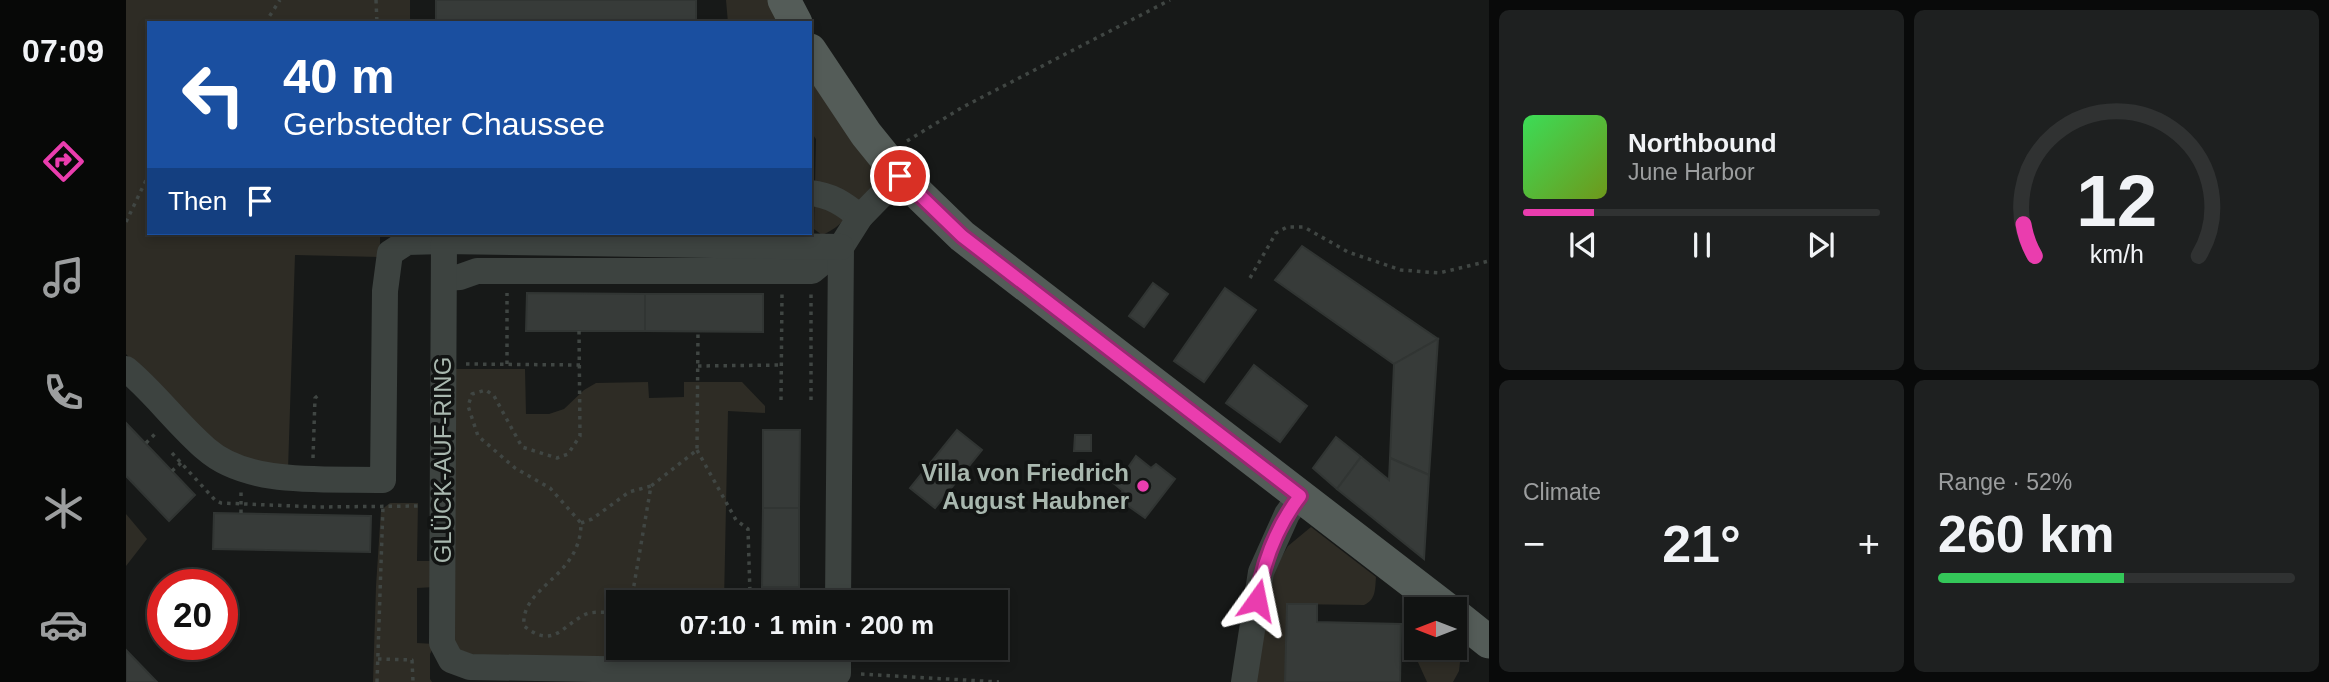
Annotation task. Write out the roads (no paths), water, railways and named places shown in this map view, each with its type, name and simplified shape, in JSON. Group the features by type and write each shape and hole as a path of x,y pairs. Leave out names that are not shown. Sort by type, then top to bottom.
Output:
{"main road":[{"path":"784,0 795,21"},
{"path":"812,53 866,134 892,166 962,236 1431,597"},
{"path":"1467,624 1489,642"}],"street":[{"path":"444,278 460,277 477,271 507,270 811,271 841,247 892,166"},
{"path":"812,193 834,199 860,217"},
{"path":"126,369 208,451 232,467 264,476 383,480 384,290 390,254 407,242 444,237 841,247"},
{"name":"GLÜCK-AUF-RING","path":"444,237 442,643 451,660 470,667 838,660"},
{"path":"838,590 841,247"},
{"path":"1244,682 1261,572 1286,514 1300,496"}],"place":[{"name":"Villa von Friedrich August Haubner","path":"1143,486"}]}
